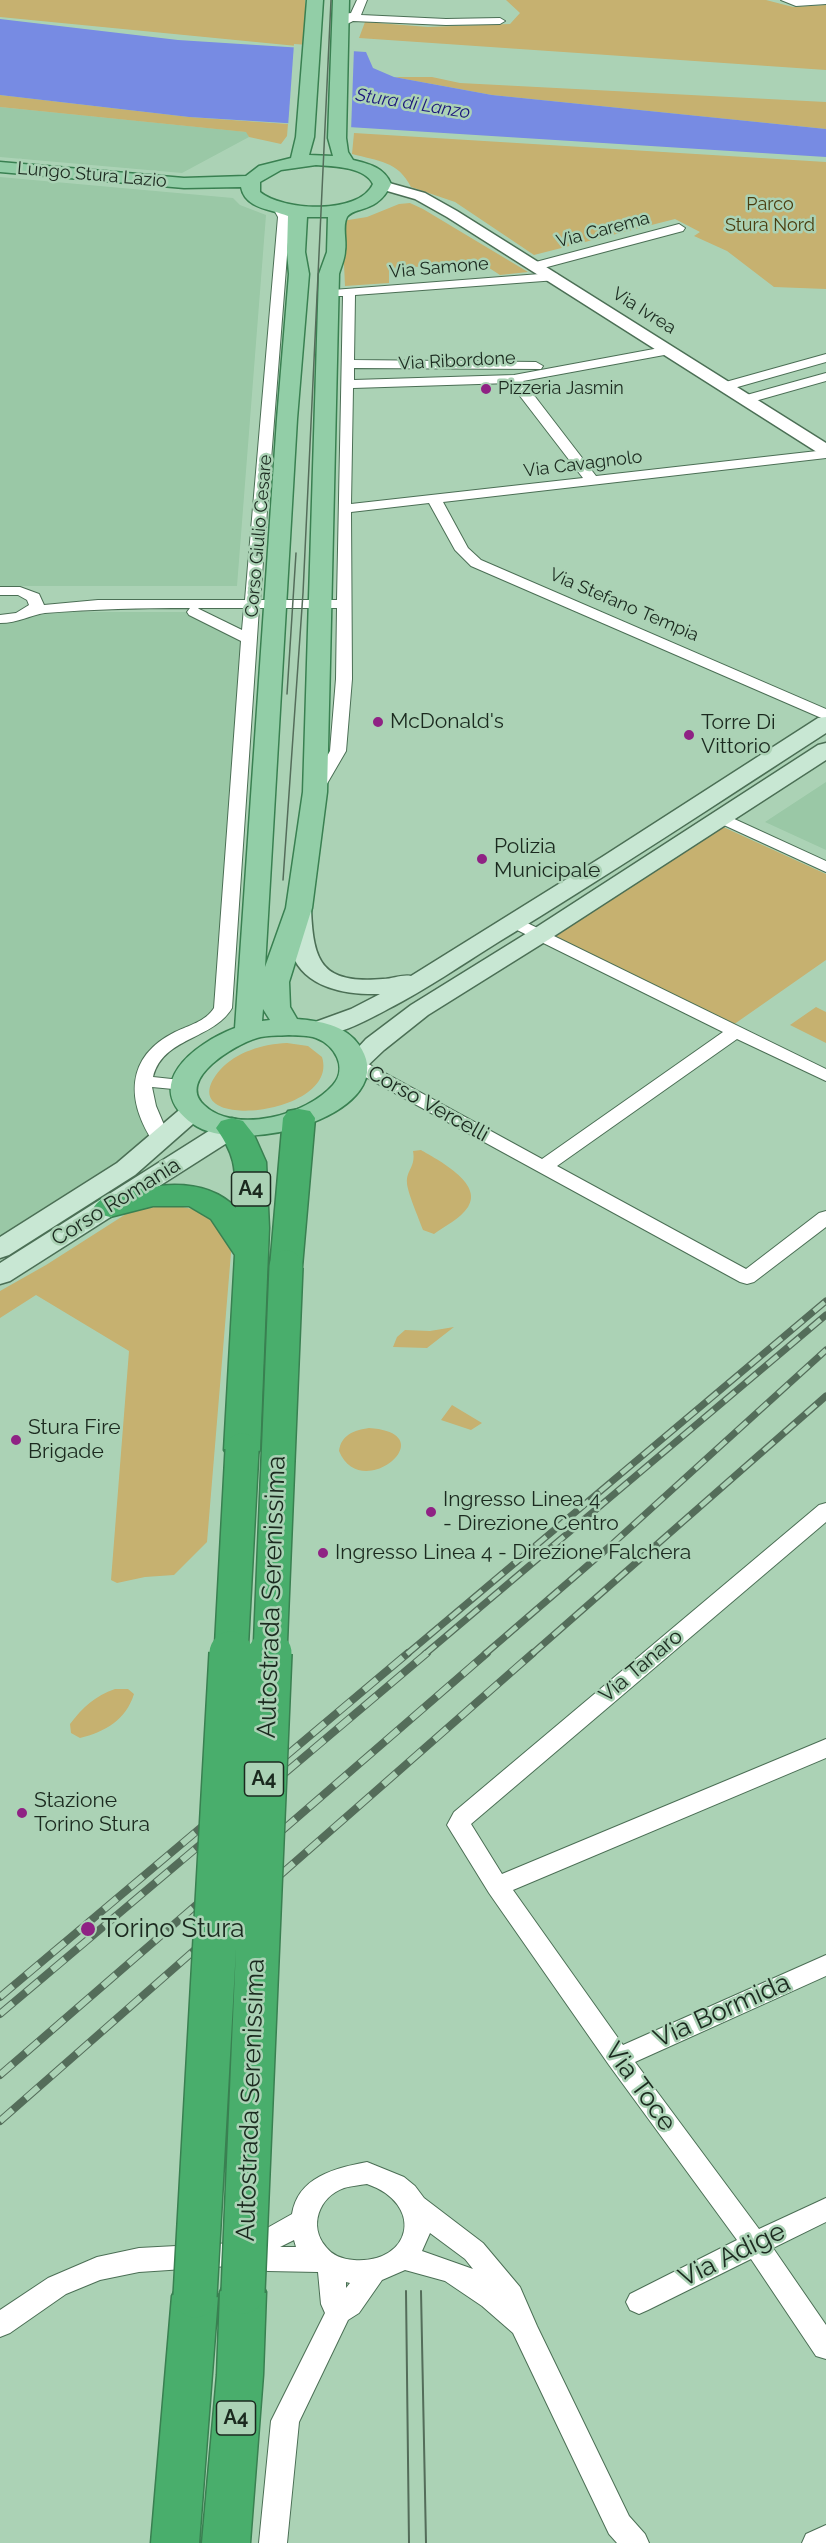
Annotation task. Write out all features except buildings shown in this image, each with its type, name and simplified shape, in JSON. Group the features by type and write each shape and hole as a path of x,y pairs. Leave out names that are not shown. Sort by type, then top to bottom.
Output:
{"highway":[{"name":"Autostrada Serenissima","path":"175,2543 195,2296 263,1264 298,1118"},
{"name":"Autostrada Serenissima","path":"226,2543 240,2375 236,2273 263,1264 250,1162 243,1142 232,1128"},
{"path":"111,1207 158,1194 181,1195 201,1200 214,1205 223,1213 263,1264"}],"main road":[{"path":"299,161 305,137 315,0"},
{"path":"342,0 344,24 337,138 340,156 346,163"},
{"path":"299,161 346,163 372,172 379,178 379,190 357,205 344,209 321,212 285,209 258,199 251,187 268,169 299,161"},
{"name":"Lungo Stura Lazio","path":"0,167 251,187"},
{"name":"Corso Giulio Cesare","path":"248,1032 246,865 264,603 288,404 299,274 296,252 297,213 285,209"},
{"path":"289,1027 277,1008 276,985 280,961 295,926 299,908 315,792 332,598 339,293 329,274 336,252 336,219 344,209"},
{"path":"316,1030 350,1019 515,922 826,723"},
{"name":"Corso Vercelli","path":"355,1064 393,1027 541,935 719,817 826,750"},
{"path":"299,908 306,958 311,968 323,976 343,984 380,987 399,984 430,973"},
{"path":"289,1027 316,1030 333,1036 352,1053 355,1064 344,1090 318,1110 267,1126 232,1128 210,1123 193,1111 183,1096 184,1085 191,1069 203,1055 218,1045 248,1032 289,1027"},
{"name":"Corso Romania","path":"0,1249 126,1169 193,1111"},
{"name":"Corso Romania","path":"0,1275 111,1207 232,1128"}],"street":[{"path":"344,24 356,15 362,0"},
{"path":"786,0 796,3 826,1"},
{"path":"344,24 500,21"},
{"name":"Via Ivrea","path":"379,190 441,208 738,393 826,452"},
{"name":"Via Carema","path":"536,267 679,228"},
{"name":"Via Samone","path":"339,293 553,277"},
{"path":"98,604 117,611 194,612 264,603 332,598 344,509 336,426 347,384 339,293"},
{"name":"Via Ribordone","path":"347,384 514,378 670,350"},
{"path":"738,393 826,358"},
{"name":"Via Ribordone","path":"347,364 569,367"},
{"path":"372,364 375,383"},
{"path":"738,393 826,368"},
{"path":"738,393 826,377"},
{"path":"514,378 593,481"},
{"name":"Via Cavagnolo","path":"344,509 826,452"},
{"name":"Via Stefano Tempia","path":"434,499 462,550 476,562 826,715"},
{"path":"0,591 20,591 33,603 264,603"},
{"path":"0,619 19,617 33,603 264,603"},
{"name":"Corso Giulio Cesare","path":"143,1081 148,1065 163,1047 210,1023 219,1017 223,1008 246,865 249,639 264,603"},
{"path":"194,612 249,639"},
{"path":"719,817 826,867"},
{"path":"515,922 826,1076"},
{"path":"543,1167 736,1031"},
{"name":"Corso Vercelli","path":"355,1064 747,1278 826,1217"},
{"path":"161,1139 146,1104 143,1081 184,1085"},
{"name":"Via Tanaro","path":"459,1825 462,1818 826,1510"},
{"path":"497,1886 826,1748"},
{"name":"Via Toce","path":"459,1825 497,1886 618,2058 755,2244 826,2347"},
{"name":"Via Bormida","path":"618,2058 826,1965"},
{"path":"0,2325 57,2286 98,2269 139,2260 236,2273 268,2259 325,2263 357,2273 373,2271 401,2258 416,2233 418,2219 407,2193 396,2184 375,2175 351,2174 322,2186 312,2196 305,2209 302,2222 304,2236 310,2248 325,2263 334,2304 339,2312"},
{"path":"414,2206 474,2251 511,2295 524,2328 624,2537"},
{"name":"Via Adige","path":"639,2302 826,2209"},
{"path":"236,2273 268,2241 302,2222"},
{"path":"401,2258 445,2267 466,2277 524,2328"},
{"path":"273,2543 285,2421 339,2312 350,2305 373,2271"},
{"path":"816,2543 826,2538"}],"shaded area":[{"path":"0,107 247,132 249,137 182,173 0,157"},
{"path":"0,177 233,198 240,205 266,215 237,586 0,586"},
{"path":"68,612 194,612 249,639 223,1008 148,1065 161,1139 0,1249 0,619"},
{"path":"826,782 826,850 765,822"}],"green space":[{"path":"0,0 305,0 307,47 0,17"},
{"path":"506,0 766,0 793,7 826,5 826,70 359,38 365,22 428,27 510,24 520,13"},
{"path":"394,77 432,77 460,83 826,102 826,129 492,95"},
{"path":"0,95 189,117 288,124 287,136 281,144 249,137 246,132 0,107"},
{"name":"Parco Stura Nord","path":"354,133 826,162 826,289 774,287 727,251 694,236 700,232 675,219 534,255 455,202 411,187 400,172 386,163 352,154"},
{"path":"410,203 528,272 500,275 480,262 389,269 389,283 345,286 342,221 367,217 399,204"},
{"path":"721,826 826,874 826,960 733,1025 551,935"},
{"path":"816,1007 826,1012 826,1043 790,1025"},
{"path":"287,1043 308,1046 322,1057 321,1077 306,1093 284,1104 258,1110 233,1110 215,1103 209,1090 226,1064 250,1050"},
{"path":"421,1150 456,1173 470,1189 471,1198 468,1207 461,1215 434,1234 423,1230 408,1187 407,1179 413,1161 413,1151"},
{"path":"169,1205 205,1214 218,1224 232,1241 207,1542 174,1575 145,1577 117,1583 111,1580 129,1351 36,1295 0,1318 0,1291 46,1265 126,1214 140,1209"},
{"path":"454,1327 427,1348 393,1347 397,1337 405,1330 430,1331"},
{"path":"452,1405 482,1423 471,1430 441,1420"},
{"path":"369,1428 391,1433 400,1441 400,1452 392,1462 379,1469 364,1471 350,1466 339,1451 345,1437 358,1430"},
{"path":"115,1689 128,1689 134,1694 120,1718 98,1732 80,1738 71,1733 70,1724 85,1707 101,1695"}],"water":[{"name":"Stura di Lanzo","path":"0,19 178,40 366,52 373,68 394,77 492,95 826,129 826,157 189,117 0,95"}],"pier":[{"path":"294,44 354,48 351,132 288,127"}],"tram line":[{"path":"283,880 303,593 331,0"},
{"path":"287,694 296,553"},
{"path":"406,2291 409,2543"},
{"path":"421,2291 426,2543"}],"railway":[{"path":"407,1654 826,1301"},
{"path":"425,1654 826,1315"},
{"path":"485,1654 609,1547 826,1350"},
{"path":"532,1654 826,1396"},
{"path":"0,1997 408,1653"},
{"path":"0,2014 427,1653"},
{"path":"0,2075 487,1653"},
{"path":"0,2121 533,1653"}],"place":[{"name":"Pizzeria Jasmin","path":"486,389"},
{"name":"McDonald's","path":"378,722"},
{"name":"Torre Di Vittorio","path":"689,735"},
{"name":"Polizia Municipale","path":"482,859"},
{"name":"Stura Fire Brigade","path":"16,1440"},
{"name":"Ingresso Linea 4 - Direzione Centro","path":"431,1512"},
{"name":"Ingresso Linea 4 - Direzione Falchera","path":"323,1553"},
{"name":"Stazione Torino Stura","path":"22,1813"},
{"name":"Torino Stura","path":"88,1929"}]}
